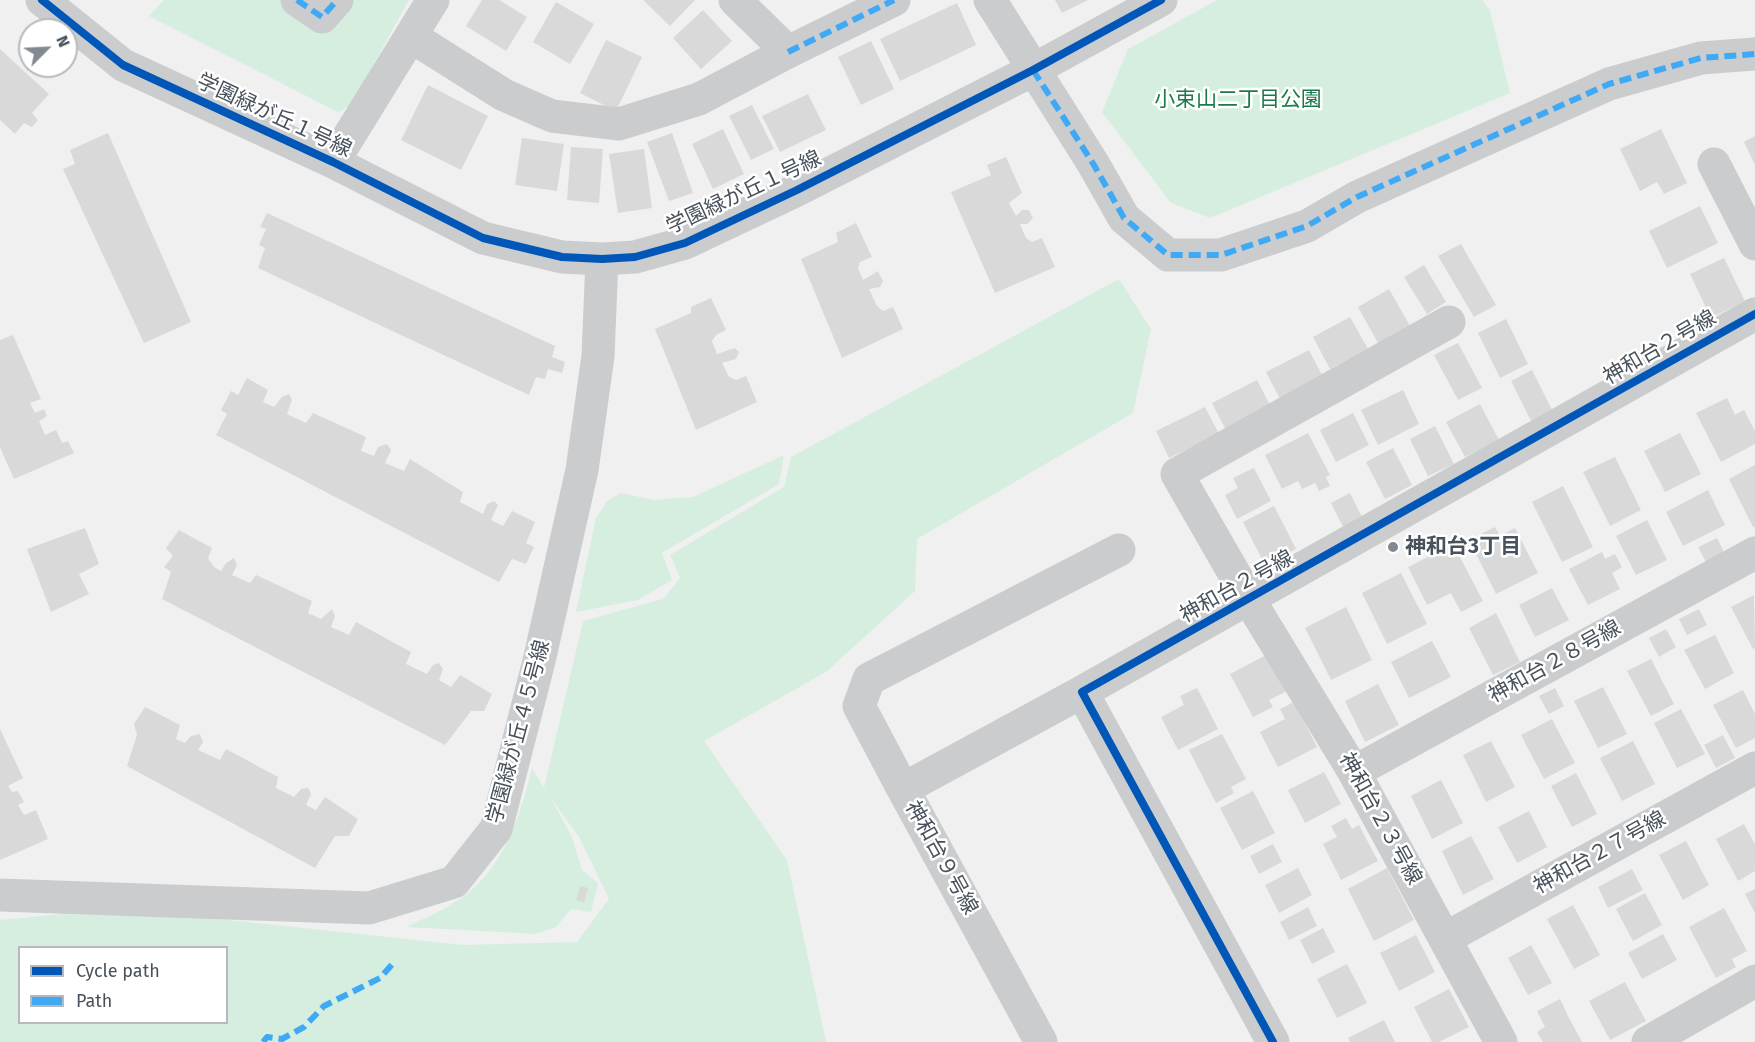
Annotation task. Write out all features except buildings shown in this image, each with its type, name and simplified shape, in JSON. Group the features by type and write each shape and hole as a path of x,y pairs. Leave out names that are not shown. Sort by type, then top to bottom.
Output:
{"street":[{"name":"学園緑が丘１号線","path":"42,0 123,65 333,162 483,238 562,257 602,259 636,257 685,243 797,190 1033,70 1161,0"},
{"path":"333,162 433,0"},
{"path":"735,0 788,52"},
{"path":"412,37 504,95 542,112 552,116 619,124 699,99 894,0"},
{"path":"990,0 1095,165 1124,218 1168,255 1221,255 1306,226 1357,197 1610,84 1701,57 1755,54"},
{"path":"1714,164 1755,244"},
{"name":"学園緑が丘４５号線","path":"0,895 369,908 454,882 496,829 539,661 582,470 598,356 602,259"},
{"name":"神和台２号線","path":"1082,692 1250,600 1755,315"},
{"name":"神和台２３号線","path":"1449,322 1177,474 1354,772 1501,1042"},
{"path":"903,789 859,706 869,680 1119,550"},
{"name":"神和台２８号線","path":"1354,772 1755,552"},
{"path":"1082,692 1272,1042"},
{"name":"神和台９号線","path":"1041,1042 903,789 1082,692"},
{"name":"神和台２７号線","path":"1446,938 1755,768"},
{"path":"1648,1042 1755,981"}],"green space":[{"path":"164,0 409,0 351,105 338,112 149,16"},
{"name":"小束山二丁目公園","path":"1217,0 1483,0 1490,11 1510,93 1210,218 1171,203 1102,112 1128,49"},
{"path":"1119,279 1151,329 1133,413 917,539 915,591 826,672 704,741 787,860 826,1042 0,1042 0,920 63,914 200,917 463,945 577,942 609,899 579,837 550,797 572,837 582,870 598,883 591,912 571,909 556,927 536,934 407,927 452,904 484,878 506,845 521,807 532,768 544,788 583,621 663,599 680,578 670,555 784,487 791,457"},
{"path":"784,455 779,484 662,553 672,580 638,600 576,612 596,518 607,501 621,493 654,500 693,497"}],"marked path":[{"path":"297,0 322,17 337,0"},
{"path":"788,52 894,0"},
{"path":"1033,70 1094,165 1124,218 1168,255 1221,255 1307,226 1357,197 1609,84 1701,58 1755,54"},
{"path":"263,1042 267,1037 282,1039 304,1027 324,1006 380,978 395,961"}],"cycle path":[{"path":"42,0 123,65 333,162 483,238 562,257 602,259 635,257 685,243 797,190 1033,70 1161,0"},
{"path":"1273,1042 1082,692 1755,314"}],"place":[{"name":"神和台3丁目","path":"1393,547"}]}
